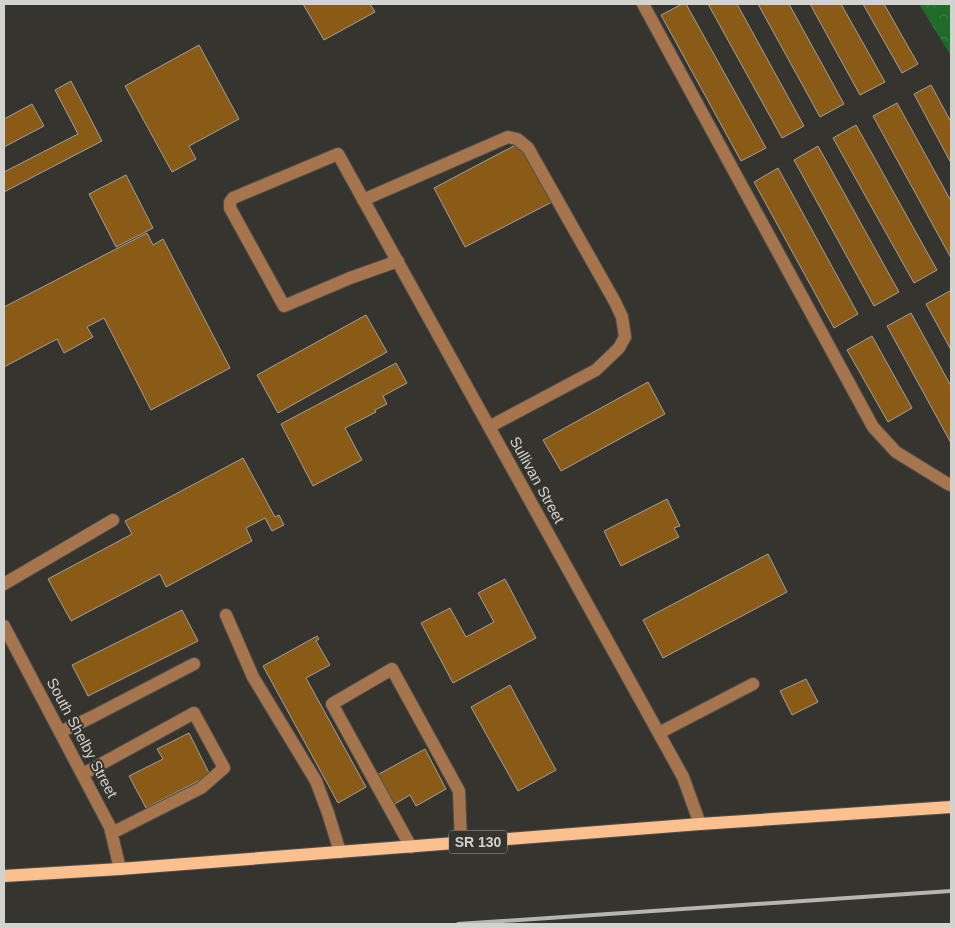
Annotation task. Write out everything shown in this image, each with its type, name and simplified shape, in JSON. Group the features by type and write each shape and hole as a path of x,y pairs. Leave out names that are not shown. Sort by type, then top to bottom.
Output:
{"main road":[{"name":"SR 130","path":"4,876 951,807"}],"street":[{"path":"643,4 873,427 896,452 951,485"},
{"path":"363,200 508,137 517,139 528,148 615,302 622,317 625,337 619,348 596,370 489,427"},
{"name":"Sullivan Street","path":"398,262 350,278 284,306 230,208 230,202 233,198 338,154 363,200 398,262 683,777 700,824"},
{"path":"4,584 113,520"},
{"path":"226,615 252,677 316,781 340,852"},
{"name":"South Shelby Street","path":"4,626 83,774 112,833 120,869"},
{"path":"60,732 194,664"},
{"path":"411,847 332,704 392,669 459,791 461,843"},
{"path":"659,734 754,684"},
{"path":"83,774 194,713 224,768 201,788 112,833"}],"green space":[{"path":"919,4 951,4 951,56"}],"building":[{"path":"303,4 370,4 375,12 324,40"},
{"path":"682,4 686,4 766,148 741,161 661,15"},
{"path":"708,4 737,4 804,126 782,138"},
{"path":"758,4 789,4 844,104 820,117"},
{"path":"810,4 841,4 885,82 860,95"},
{"path":"863,4 884,4 918,64 902,73"},
{"path":"199,45 239,119 189,146 196,159 172,172 125,86"},
{"path":"71,81 102,141 4,192 4,172 78,134 55,90"},
{"path":"931,85 951,122 951,163 914,94"},
{"path":"897,103 951,201 951,258 873,116"},
{"path":"32,104 44,126 4,147 4,119"},
{"path":"856,125 937,270 914,283 833,138"},
{"path":"523,141 554,201 465,247 434,188"},
{"path":"818,146 899,292 874,306 794,160"},
{"path":"778,168 858,314 834,328 754,182"},
{"path":"126,175 153,228 116,247 89,194"},
{"path":"147,233 153,245 163,239 230,368 151,410 104,318 87,327 93,337 64,353 57,339 4,367 4,307"},
{"path":"950,291 951,293 951,350 926,304"},
{"path":"911,313 951,386 951,443 887,326"},
{"path":"366,315 387,352 278,413 257,375"},
{"path":"872,336 912,408 888,422 847,350"},
{"path":"396,363 407,383 383,396 387,404 375,410 376,412 345,428 362,460 313,486 281,424"},
{"path":"648,382 665,414 561,471 543,440"},
{"path":"243,458 275,517 279,515 284,525 272,531 265,518 246,528 252,541 166,587 160,574 71,621 48,579 132,534 125,521"},
{"path":"667,499 680,526 674,528 679,537 621,566 604,531"},
{"path":"768,554 787,592 663,658 643,620"},
{"path":"505,579 536,638 453,683 421,623 450,608 466,637 494,622 478,593"},
{"path":"182,610 198,641 88,696 72,665"},
{"path":"317,636 319,639 316,641 330,665 306,678 366,787 338,803 263,666"},
{"path":"806,679 818,702 792,715 780,691"},
{"path":"510,685 556,770 518,791 471,707"},
{"path":"189,733 210,775 146,808 129,776 163,759 157,749"},
{"path":"425,749 446,789 416,806 410,795 393,805 377,775"}],"railway":[{"path":"458,924 951,891"}]}
